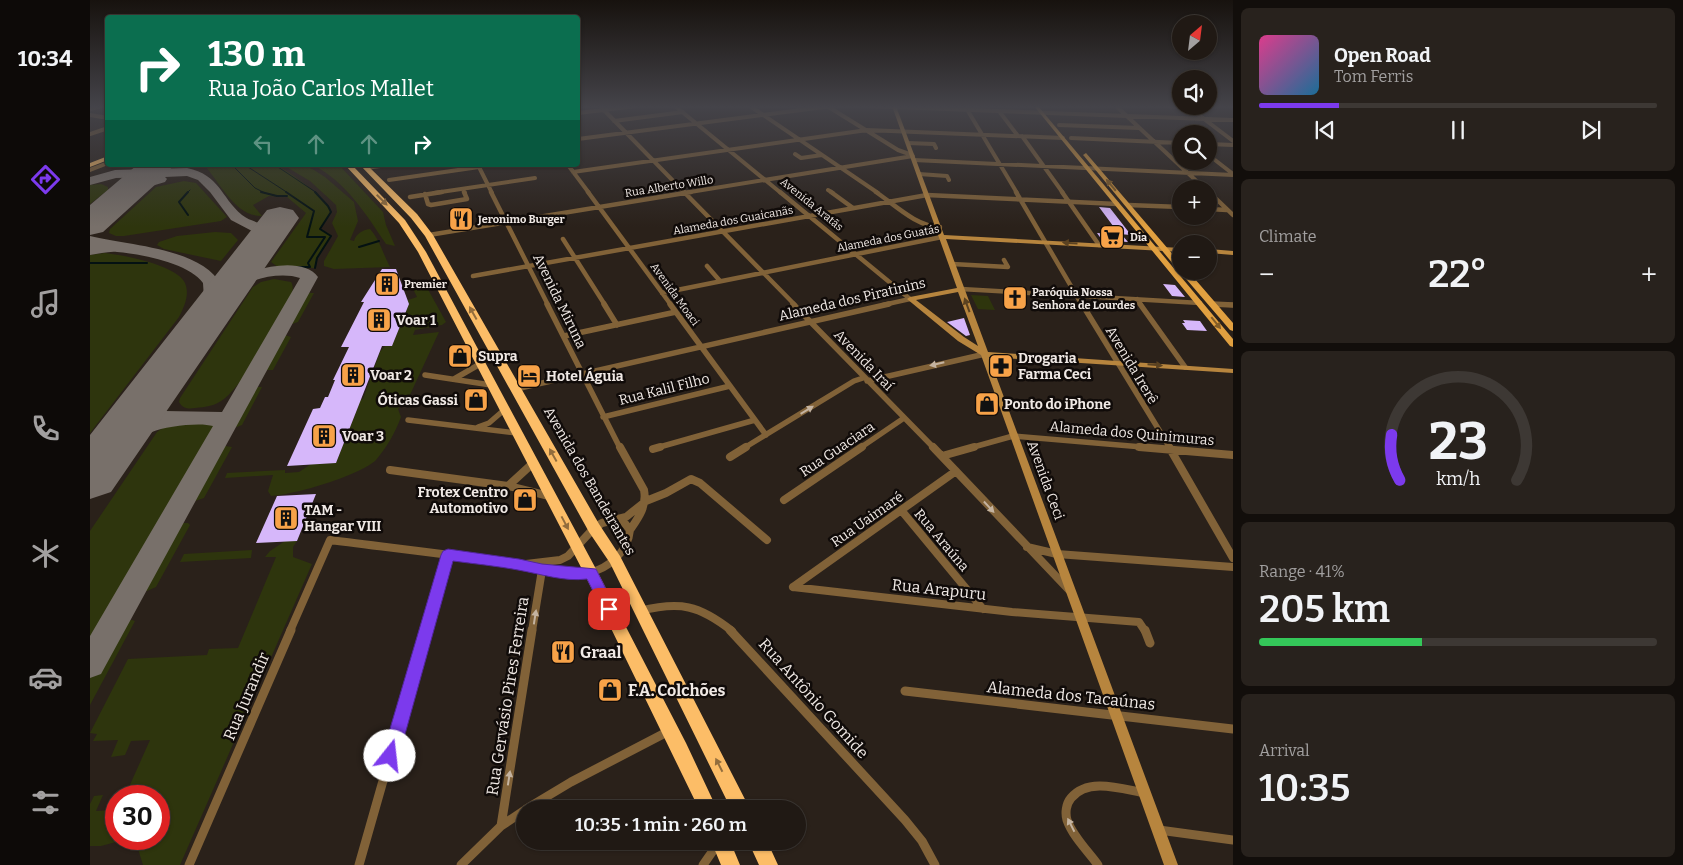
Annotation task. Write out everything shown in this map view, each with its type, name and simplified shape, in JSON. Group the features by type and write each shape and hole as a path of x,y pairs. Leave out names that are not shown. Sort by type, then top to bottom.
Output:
{"highway":[{"path":"90,161 105,157"},
{"path":"90,165 105,158"},
{"path":"350,167 408,230 427,260 532,464 578,546 704,800"},
{"name":"Avenida dos Bandeirantes","path":"366,167 414,216 428,234 594,528 615,560 736,800"},
{"path":"724,850 731,865"},
{"path":"762,850 769,865"}],"main road":[{"path":"1070,146 1233,344"},
{"path":"1078,146 1172,257"},
{"path":"1192,280 1233,328"}],"street":[{"name":"Avenida Iraí","path":"639,146 942,456 1026,547 1072,593"},
{"name":"Avenida Aratãs","path":"724,146 910,299 961,339 984,354"},
{"path":"573,172 751,146"},
{"path":"810,146 928,226 940,227"},
{"path":"893,147 902,146"},
{"name":"Avenida Ceci","path":"908,146 940,227 984,354 1171,865"},
{"name":"Avenida Irerê","path":"990,146 1233,558"},
{"path":"1028,146 1099,245"},
{"path":"1159,146 1195,180"},
{"path":"893,147 913,157 1001,164 1233,175"},
{"path":"795,154 801,158 822,155"},
{"name":"Rua Alberto Willo","path":"428,234 913,157"},
{"path":"1217,162 1233,175"},
{"path":"90,170 105,165"},
{"path":"389,180 472,167"},
{"name":"Avenida Miruna","path":"479,167 603,417 644,490 646,501"},
{"name":"Avenida Moaci","path":"569,167 766,435"},
{"path":"919,174 947,176 949,180"},
{"path":"410,196 535,178"},
{"path":"425,194 428,204 467,199 463,189"},
{"path":"828,190 853,208"},
{"name":"Alameda dos Guaicanãs","path":"473,276 927,195 1117,204"},
{"path":"1217,199 1233,215"},
{"path":"1128,205 1172,207"},
{"path":"1217,209 1230,210"},
{"name":"Alameda dos Guatás","path":"662,293 942,237 1172,249"},
{"path":"563,239 617,325"},
{"path":"1217,252 1233,253"},
{"path":"952,264 1008,267 1004,260"},
{"path":"707,266 720,281"},
{"name":"Alameda dos Piratinins","path":"516,389 961,289 1200,303"},
{"path":"1137,299 1186,367"},
{"path":"1212,304 1233,305"},
{"path":"564,336 676,312"},
{"path":"730,456 854,381 984,354 1233,371"},
{"path":"454,379 480,364"},
{"path":"425,375 491,385"},
{"name":"Rua Kalil Filho","path":"603,417 730,386"},
{"path":"469,427 482,426 489,423 504,410"},
{"name":"Rua Guaciara","path":"784,500 904,418"},
{"path":"408,420 517,433"},
{"path":"653,449 755,420"},
{"name":"Alameda dos Quinimuras","path":"942,456 1014,436 1233,455"},
{"path":"508,486 532,464"},
{"path":"390,470 508,486 549,496"},
{"name":"Rua Uaimaré","path":"793,587 956,471"},
{"path":"519,564 560,560 568,556 594,528 609,520 618,519 630,514 646,501 666,493 685,481 695,480 767,540"},
{"path":"359,865 448,555 519,564 542,570 580,575 591,573 609,566 615,560 626,545 630,530 644,510 646,501"},
{"name":"Rua Araúna","path":"901,510 983,609"},
{"path":"618,519 630,530"},
{"name":"Rua Jurandir","path":"189,865 330,540 448,555"},
{"path":"1026,547 1057,554 1233,567"},
{"name":"Rua Gervásio Pires Ferreira","path":"501,826 542,570"},
{"name":"Rua Arapuru","path":"793,587 1082,619 1141,622 1150,643"},
{"name":"Rua Antônio Gomide","path":"640,611 666,604 689,605 724,625 735,634 904,820 922,841 935,865"},
{"name":"Alameda dos Tacaúnas","path":"905,691 1233,729"},
{"path":"541,800 670,730"},
{"path":"1098,865 1068,822 1066,810 1072,797 1079,790 1096,786 1145,793"},
{"path":"461,865 501,826 516,816"},
{"path":"1159,830 1233,840"},
{"path":"703,865 714,850"}],"green space":[{"path":"206,167 279,167 315,193 328,206 330,212 320,229 331,236 317,258 314,268 278,267 271,262 306,213 287,197 269,196 253,205 262,216 252,215 236,205"},
{"path":"286,167 308,167 314,170 354,202 358,221 350,240 354,241 356,236 364,230 370,229 379,242 390,267 334,269 324,266 324,261 338,236 332,223 337,212 336,205 310,181"},
{"path":"316,167 341,167 383,212 395,246 386,244 363,210 346,190"},
{"path":"184,181 196,183 227,217 221,221 124,236 116,236 109,233 110,229 156,187"},
{"path":"101,184 108,187 108,190 90,204 90,185"},
{"path":"215,232 231,233 238,240 221,261 164,249 157,245 159,242 177,236"},
{"path":"105,253 149,262 172,271 185,283 187,296 179,317 90,433 90,255"},
{"path":"274,279 291,282 293,291 280,323 256,361 232,391 221,401 214,405 203,407 188,408 182,406 179,402 180,398 253,287 261,282"},
{"path":"425,284 446,322 442,325 415,330 413,335 439,332 409,397 398,409 401,417 396,429 376,460 368,466 342,478 282,495 271,496 268,491 273,475 225,478 227,473 285,470 285,473 299,472 311,464 336,463 358,407 328,400 363,399 380,352 385,346 392,346 408,307 388,301 408,300 417,297 413,289"},
{"path":"308,293 314,293 298,322 292,324 290,322"},
{"path":"971,295 988,296 995,310 978,309"},
{"path":"285,335 291,337 273,370 265,370 282,337"},
{"path":"255,387 262,387 242,425 237,427 232,425 251,390"},
{"path":"177,422 211,422 218,429 90,654 90,531 157,432 168,424"},
{"path":"225,446 232,447 204,498 195,501 192,498 194,491 218,451"},
{"path":"183,523 190,525 156,587 147,591 142,590 142,586 172,532"},
{"path":"285,541 297,541 293,547 293,557 312,564 180,865 143,865 138,850 170,850 170,785 130,785 150,740 131,741 125,755 111,757 118,740 93,741 97,734 90,733 128,659 207,655 209,649 238,648 276,557 265,557 270,551"},
{"path":"252,550 251,558 180,562 184,554"},
{"path":"135,621 90,705 90,675 117,627 124,622"},
{"path":"103,795 96,811 105,811 105,845 90,846 90,804 94,796"}],"building":[{"path":"1099,207 1110,208 1131,235 1119,234"},
{"name":"Jeronimo Burger","path":"462,210 467,224 459,226 453,211"},
{"name":"Dia","path":"1097,233 1122,235 1128,242 1102,240"},
{"path":"382,269 396,269 409,304 392,346 382,346 336,463 287,466 313,409 320,408 325,397 328,397 335,380 333,380 349,347 341,347 364,302 361,302"},
{"path":"1163,284 1175,285 1185,297 1172,296"},
{"path":"964,318 970,335 966,336 947,322"},
{"path":"1183,320 1200,321 1207,331 1187,330 1182,323 1185,323"},
{"name":"TAM - Hangar VIII","path":"316,494 297,541 256,543 277,496"}],"waterway":[{"path":"234,167 255,188 265,193"},
{"path":"248,167 288,193"},
{"path":"278,167 317,193"},
{"path":"188,192 179,202 188,215"},
{"path":"261,192 265,193"},
{"path":"282,267 310,267 308,263 325,237 307,237 314,211 286,192"},
{"path":"315,192 331,212 320,229 331,236 317,258 315,268"},
{"path":"265,193 287,196"},
{"path":"359,247 379,241"},
{"path":"90,263 147,263"}],"taxiway":[{"path":"90,181 115,174 187,172 195,174 215,189 236,217 258,227 263,234 263,239"},
{"path":"126,193 140,185 160,179"},
{"path":"90,241 116,247"},
{"path":"90,250 116,247"},
{"path":"116,247 184,262 206,274 212,283 213,291 212,303 208,314"},
{"path":"90,664 309,277 304,272 263,273 243,279 226,289"},
{"path":"148,397 149,408 154,414 173,419"},
{"path":"173,419 219,418 223,422 224,427"},
{"path":"114,443 145,426 173,419"}],"runway":[{"path":"90,224 155,167"},
{"path":"90,477 280,218"}],"place":[{"name":"Jeronimo Burger","path":"461,219"},
{"name":"Dia","path":"1112,237"},
{"name":"Premier","path":"387,284"},
{"name":"Paróquia Nossa Senhora de Lourdes","path":"1015,298"},
{"name":"Voar 1","path":"379,320"},
{"name":"Supra","path":"460,356"},
{"name":"Drogaria Farma Ceci","path":"1001,366"},
{"name":"Voar 2","path":"353,375"},
{"name":"Hotel Águia","path":"529,376"},
{"name":"Óticas Gassi","path":"476,400"},
{"name":"Ponto do iPhone","path":"987,404"},
{"name":"Voar 3","path":"324,436"},
{"name":"Frotex Centro Automotivo","path":"525,500"},
{"name":"TAM - Hangar VIII","path":"286,518"},
{"name":"Graal","path":"563,652"},
{"name":"F.A. Colchões","path":"610,690"}],"route":[{"path":"390,756 448,555 519,564 542,570 580,575 591,573 609,609"}]}
